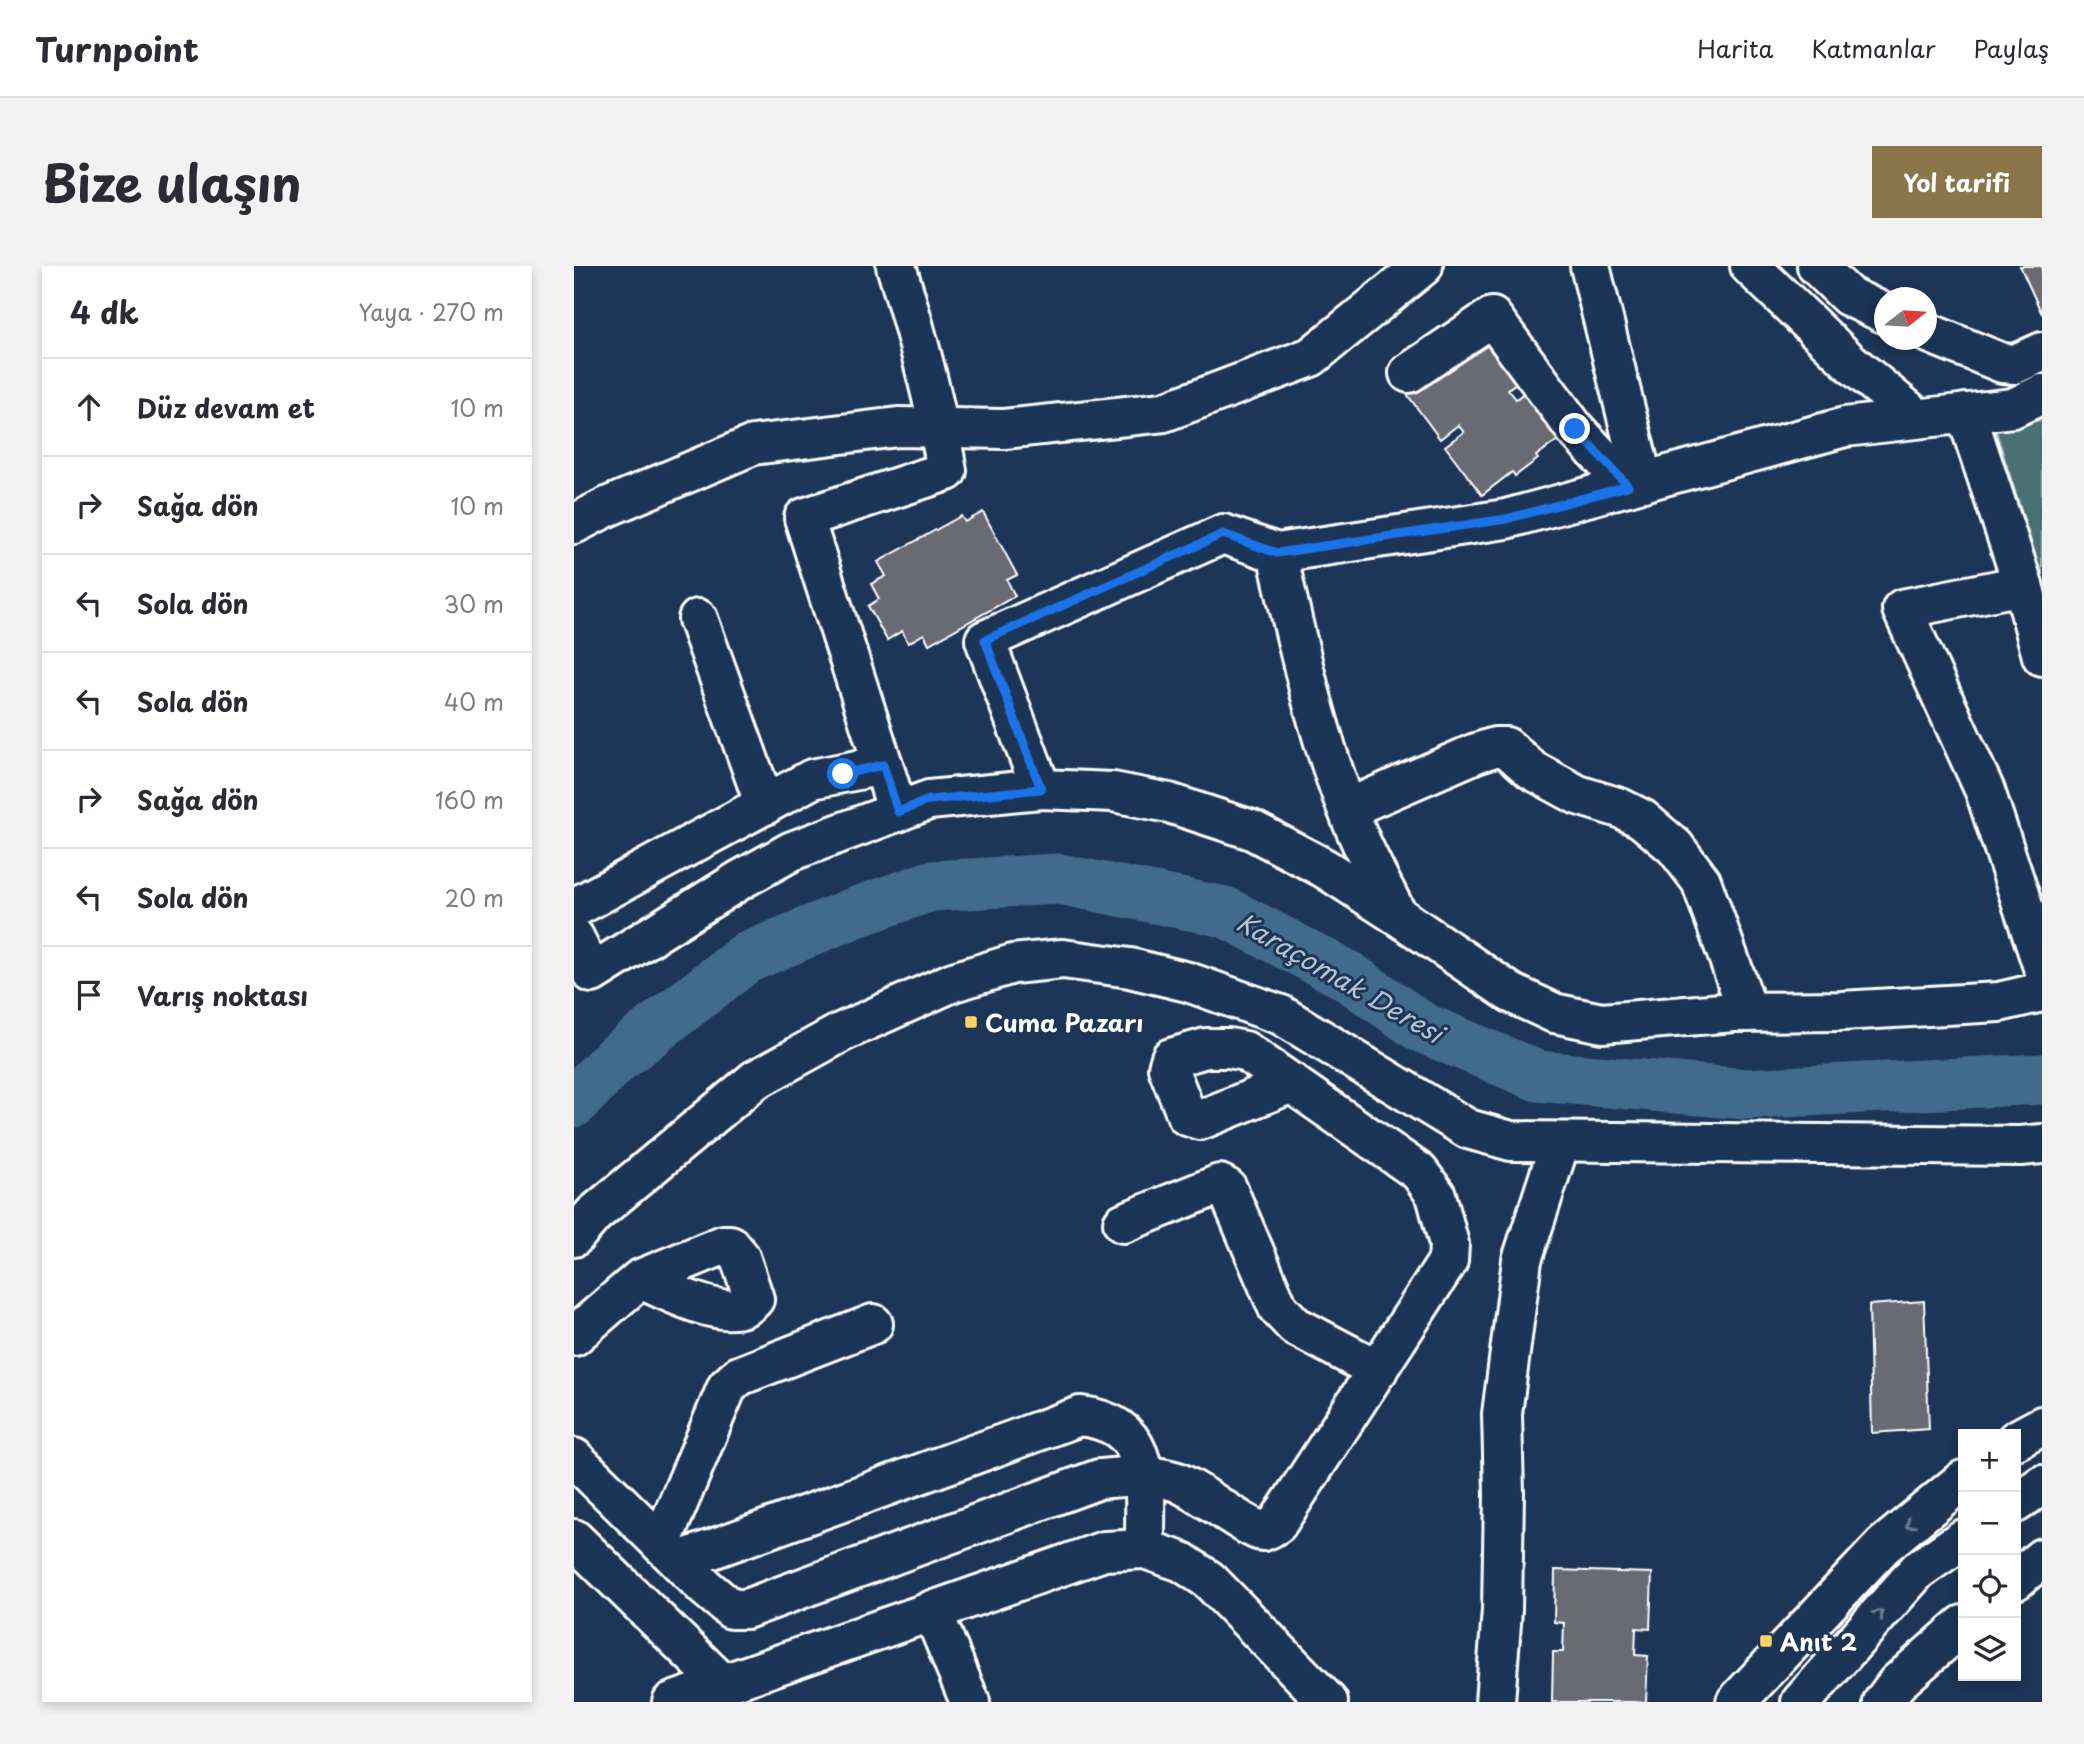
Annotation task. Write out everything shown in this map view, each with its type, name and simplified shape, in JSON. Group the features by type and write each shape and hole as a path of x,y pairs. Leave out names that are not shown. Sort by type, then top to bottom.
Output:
{"main road":[{"path":"896,266 920,343 947,471 804,518 898,812"},
{"path":"574,524 607,507 753,445 898,427 1004,429 1164,412 1311,357 1423,266"},
{"path":"1590,266 1636,484"},
{"path":"1751,266 1852,364 1916,417"},
{"path":"1817,266 1848,296 1874,308"},
{"path":"1409,373 1492,317 1575,429 1636,484"},
{"path":"1937,336 2002,363 2015,364 2042,352"},
{"path":"1041,789 985,640 1223,534 1277,553 1506,519 1845,427 2013,408 2042,394"},
{"path":"1966,412 2023,585 2042,656"},
{"path":"1277,553 1298,645 1326,747 1361,841 1397,915"},
{"path":"2023,585 1902,609 1984,791 2042,964"},
{"path":"698,620 765,806"},
{"path":"1349,808 1476,753 1495,747 1506,747 1532,770 1578,795 1620,808 1642,819 1675,847 1701,881 1748,1012"},
{"path":"574,908 812,779 883,765"},
{"path":"574,937 592,973 740,880 792,851 929,800 1041,789 1113,792 1169,803 1252,830 1324,868 1511,993 1554,1013 1602,1023 1748,1012 1841,1011 1998,1002 2042,992"},
{"path":"574,1237 594,1214 755,1080 842,1032 953,982 1013,964 1063,959 1130,968 1188,982 1281,1015 1468,1129 1511,1141 2007,1146 2042,1144"},
{"path":"574,1458 731,1609 746,1608 1098,1479 1144,1474 1177,1481 1230,1511 1253,1530 1263,1531 1277,1524 1448,1261 1449,1244 1436,1195 1419,1172 1292,1083"},
{"path":"1495,1702 1503,1584 1502,1414 1522,1260 1560,1143"},
{"path":"1124,1223 1220,1184 1227,1188 1278,1308 1286,1318 1294,1326 1378,1370"},
{"path":"574,1336 640,1279"},
{"path":"670,1553 727,1387 739,1376 873,1324"},
{"path":"670,1553 1080,1416 1112,1423 1126,1433 1136,1446 1144,1474 1144,1549"},
{"path":"2021,1437 2042,1426"},
{"path":"1736,1702 1883,1546 1958,1484"},
{"path":"2021,1500 2042,1485"},
{"path":"574,1539 723,1684"},
{"path":"1801,1702 1918,1570 1958,1542"},
{"path":"672,1702 1104,1552 1144,1549 1182,1562 1209,1580 1328,1702"},
{"path":"2021,1576 2042,1558"},
{"path":"932,1611 970,1702"},
{"path":"1883,1702 1897,1683 1958,1629"}],"green space":[{"path":"2042,420 2042,576 1995,428"}],"building":[{"path":"2020,266 2042,266 2042,314"},
{"path":"1492,328 1527,375 1508,389 1516,399 1534,385 1569,432 1536,456 1538,459 1515,476 1512,472 1482,495 1445,446 1464,432 1458,425 1440,439 1406,393"},
{"path":"983,512 1017,575 1007,580 1015,596 929,644 924,634 908,643 902,631 887,640 868,606 879,599 871,584 886,576 878,562 961,516 965,522"},
{"path":"1924,1301 1929,1429 1872,1433 1869,1305"},
{"path":"1555,1570 1652,1573 1650,1629 1636,1628 1635,1655 1648,1656 1646,1702 1552,1702 1553,1652 1563,1652 1564,1623 1554,1622"}],"waterway":[{"name":"Karaçomak Deresi","path":"574,1102 615,1060 746,958 851,914 931,886 1059,879 1225,912 1348,976 1421,1027 1538,1076 1746,1094 2042,1079"}],"place":[{"name":"Cuma Pazarı","path":"971,1022"},
{"name":"Anıt 2","path":"1766,1641"}],"route":[{"path":"843,774 883,765 898,812 929,800 1041,789 985,640 1223,534 1277,553 1506,519 1628,486 1575,429"}]}
